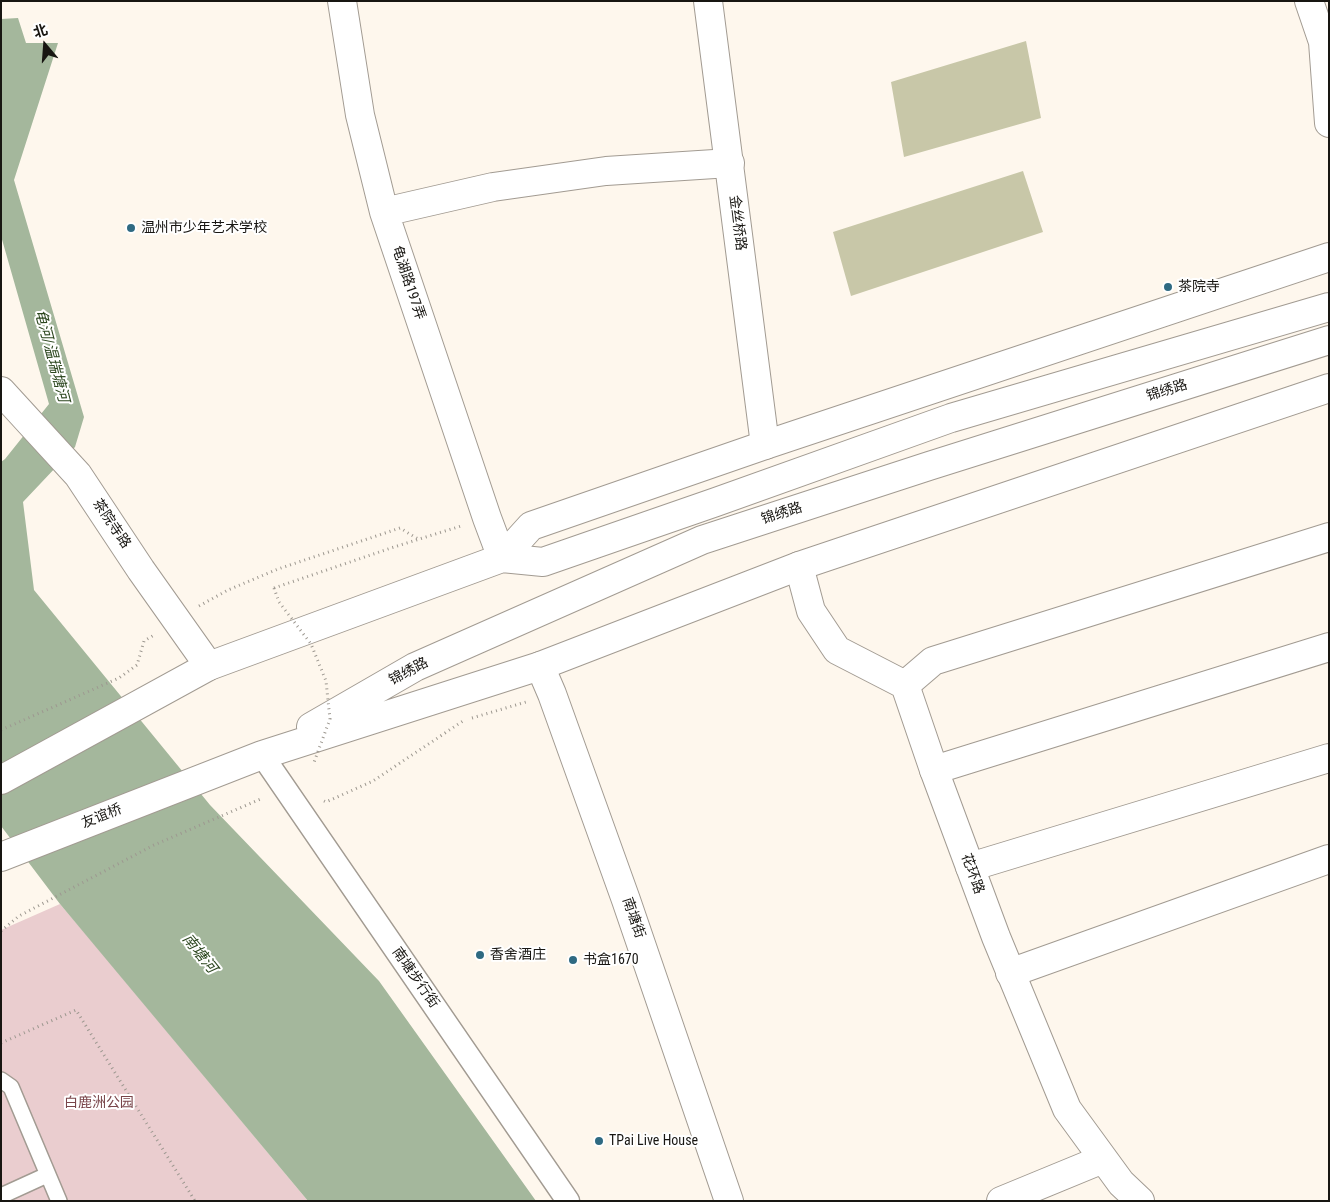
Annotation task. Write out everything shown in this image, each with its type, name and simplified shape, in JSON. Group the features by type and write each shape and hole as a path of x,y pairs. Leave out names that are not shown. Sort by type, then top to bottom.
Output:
{"street":[{"name":"龟湖路197弄","path":"342,1 360,115 384,212 502,558"},
{"name":"金丝桥路","path":"708,1 765,444"},
{"path":"1309,1 1323,42 1329,122"},
{"path":"384,212 493,187 606,170 730,164"},
{"path":"502,558 531,526 765,444 1329,257"},
{"path":"1,780 209,666 502,558 543,562 951,418 1329,307"},
{"name":"锦绣路","path":"262,755 415,667 702,540 929,466 1329,340"},
{"name":"锦绣路","path":"203,777 262,755 540,666 799,566 1329,388"},
{"name":"茶院寺路","path":"1,391 78,475 209,666"},
{"path":"799,566 810,611 837,650 905,685 933,661 1329,537"},
{"path":"934,770 1329,647"},
{"name":"南塘街","path":"540,666 552,694 626,900 729,1201"},
{"name":"花环路","path":"905,685 934,770 1010,973 1066,1110 1121,1183 1140,1201"},
{"name":"南塘步行街","path":"262,755 568,1201"},
{"path":"970,867 1329,758"},
{"name":"友谊桥","path":"1,857 203,777"},
{"path":"1010,973 1329,859"},
{"path":"1001,1201 1103,1159"}],"lane":[{"path":"1,1080 11,1087 59,1201"},
{"path":"1,1196 47,1175"}],"path":[{"path":"313,766 330,719 326,681 311,644 279,602 274,588 418,539 487,518"},
{"path":"1,730 119,678 137,665 144,641 228,590 270,572 400,528 418,539"},
{"path":"1,931 18,916 154,845 285,789 326,802 373,781 463,721 552,694"},
{"path":"1,1043 76,1010 195,1201"}],"green space":[{"name":"白鹿洲公园","path":"60,904 308,1201 1,1201 1,930"}],"water":[{"path":"18,18 26,43 58,43 14,180 84,417 75,447 23,502 34,590 210,805 379,981 536,1201 308,1201 60,904 1,826 1,462 49,404 1,236 1,19"}],"building":[{"path":"1026,41 1041,118 904,157 891,82"},
{"path":"1023,171 1043,232 851,296 833,232"}],"place":[{"name":"温州市少年艺术学校","path":"131,228"},
{"name":"茶院寺","path":"1168,287"},
{"name":"香舍酒庄","path":"480,955"},
{"name":"书盒1670","path":"573,960"},
{"name":"TPai Live House","path":"599,1141"}],"water label":[{"name":"龟河/温瑞塘河","path":"51,356"},
{"name":"南塘河","path":"199,954"}]}
